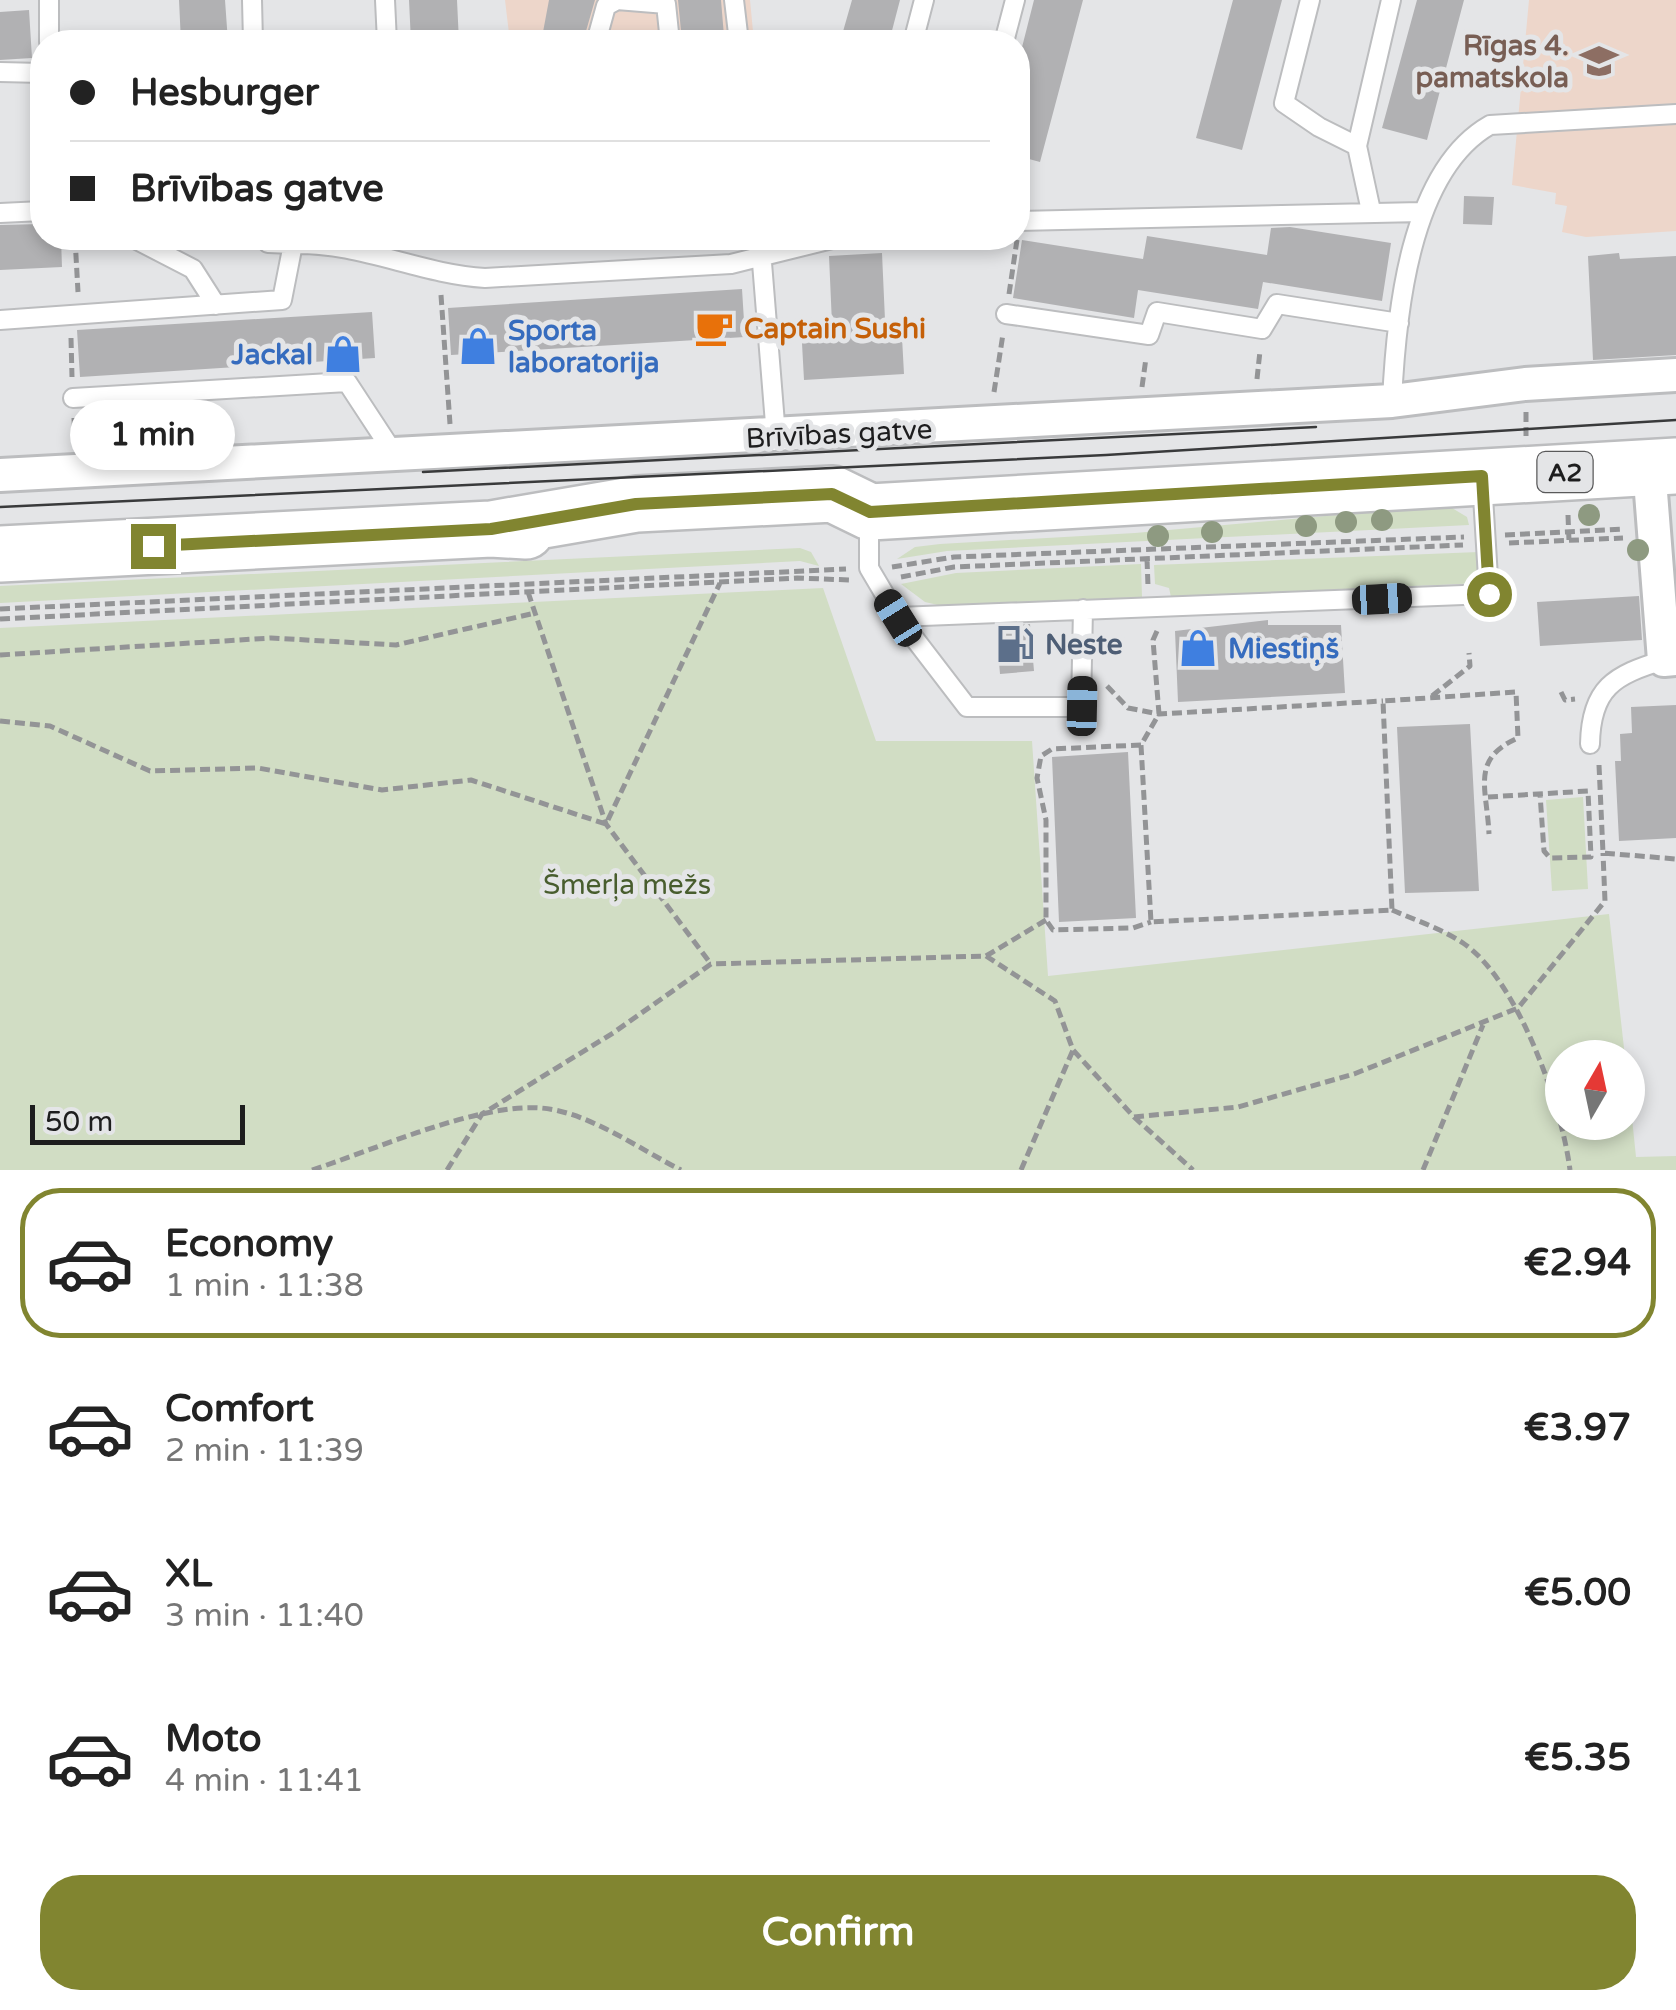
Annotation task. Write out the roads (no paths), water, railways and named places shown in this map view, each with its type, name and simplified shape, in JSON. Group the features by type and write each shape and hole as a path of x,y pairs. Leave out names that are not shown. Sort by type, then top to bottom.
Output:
{"highway":[{"name":"A2","path":"0,554 491,529 636,538 837,532 870,512 1662,467"}],"street":[{"name":"Brīvības gatve","path":"0,474 389,457 1392,401 1525,384 1676,374"},
{"path":"1662,467 1653,533 1670,659"}],"lane":[{"path":"49,30 50,0"},
{"path":"252,0 253,30"},
{"path":"385,0 387,30"},
{"path":"599,30 606,6 617,0 666,4 669,30"},
{"path":"734,0 738,30"},
{"path":"916,30 924,0"},
{"path":"1007,30 1015,0"},
{"path":"1310,0 1284,103 1318,128 1358,146"},
{"path":"1371,211 1358,146 1391,0"},
{"path":"0,72 30,73"},
{"path":"1392,401 1399,323 1421,212 1465,140 1490,126 1676,114"},
{"path":"0,213 30,212"},
{"path":"1030,221 1421,212"},
{"path":"156,250 193,270 216,305"},
{"path":"0,320 282,300 292,250"},
{"path":"388,250 440,272 486,278 731,264 755,250"},
{"path":"760,250 776,436"},
{"path":"1006,314 1149,336 1156,312 1262,329 1277,304 1399,323"},
{"path":"73,398 346,382 388,442 389,457"},
{"path":"898,618 1489,594 1482,476"},
{"path":"870,512 869,568 874,579 898,618 967,707 1082,706 1083,609"},
{"path":"1590,744 1590,714 1598,697 1632,670 1670,659"}],"tram line":[{"path":"0,507 1106,455 1676,420"},
{"path":"423,472 1316,427"}],"place":[{"name":"Rīgas 4. pamatskola","path":"1599,61"},
{"name":"Captain Sushi","path":"714,328"},
{"name":"Sporta laboratorija","path":"478,346"},
{"name":"Jackal","path":"343,354"},
{"name":"Neste","path":"1015,644"},
{"name":"Miestiņš","path":"1198,648"}],"park label":[{"name":"Šmerļa mežs","path":"627,884"}]}
